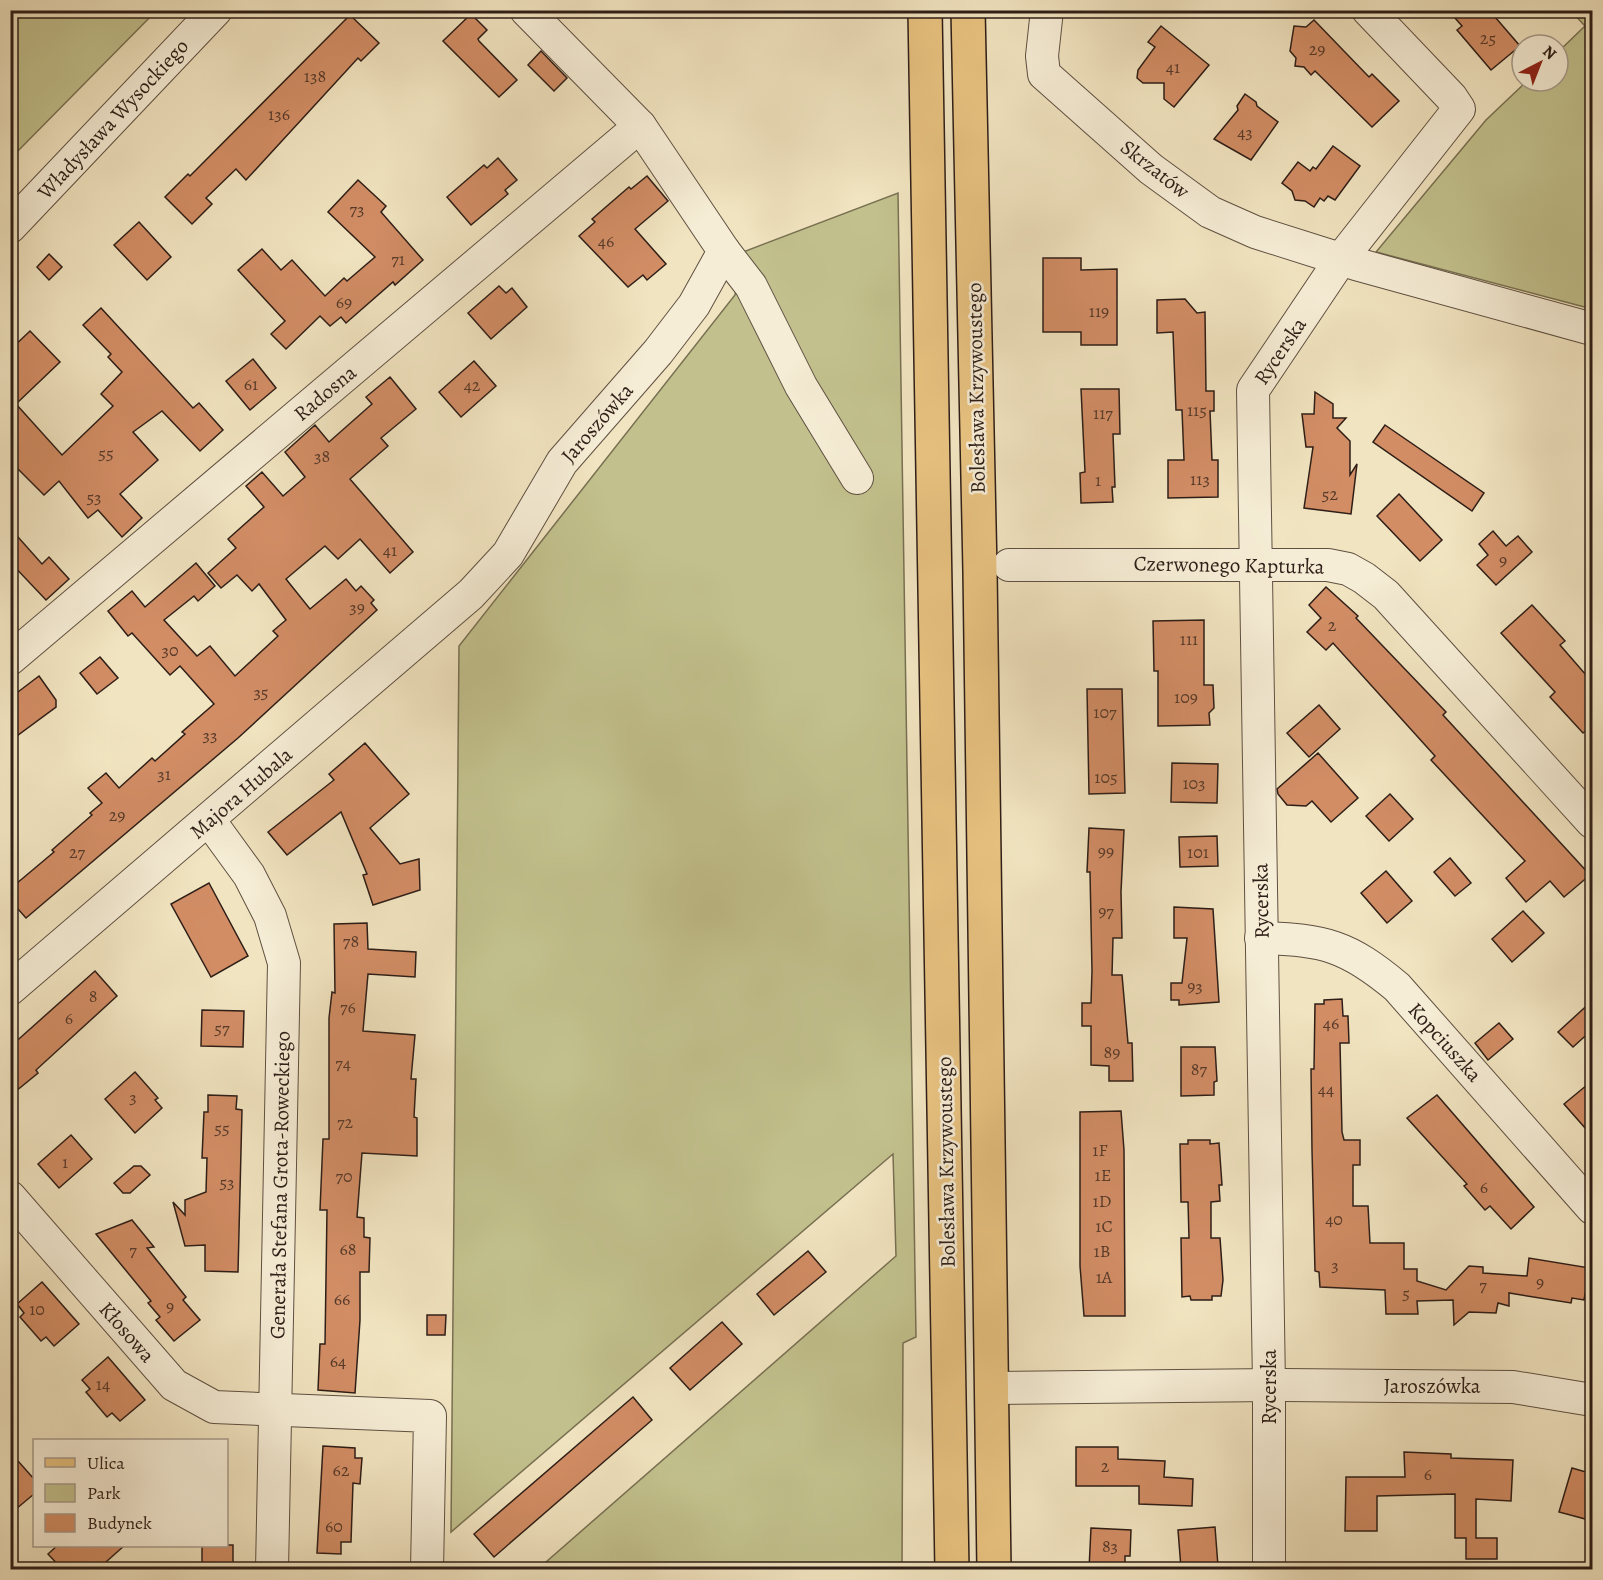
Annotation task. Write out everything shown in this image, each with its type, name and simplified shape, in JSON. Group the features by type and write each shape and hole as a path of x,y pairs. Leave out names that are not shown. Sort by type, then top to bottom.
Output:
{"main road":[{"name":"Bolesława Krzywoustego","path":"925,10 952,1569"},
{"name":"Bolesława Krzywoustego","path":"968,10 994,1569"},
{"path":"939,754 946,743 956,738 965,740 982,765"}],"street":[{"name":"Władysława Wysockiego","path":"10,227 216,10"},
{"path":"526,10 639,126 724,251 751,285 801,386 857,478"},
{"name":"Skrzatów","path":"1047,10 1042,56 1044,74 1151,169 1210,212 1255,232 1341,259 1593,328"},
{"path":"1341,259 1459,109 1368,10"},
{"name":"Radosna","path":"10,659 639,126"},
{"name":"Jaroszówka","path":"471,594 508,554 562,462 658,352 694,305 724,251"},
{"name":"Rycerska","path":"1269,1569 1269,1385 1253,390 1341,259"},
{"name":"Czerwonego Kapturka","path":"1009,565 1257,563 1328,564 1348,569 1379,589 1593,822"},
{"name":"Majora Hubala","path":"10,989 471,594"},
{"name":"Generała Stefana Grota-Roweckiego","path":"209,820 249,875 270,916 284,963 272,1569"},
{"name":"Kopciuszka","path":"1261,938 1303,939 1340,948 1366,961 1397,987 1593,1208"},
{"name":"Kłosowa","path":"10,1197 174,1385 214,1407 430,1416 427,1569"},
{"name":"Jaroszówka","path":"991,1388 1269,1385 1513,1387 1593,1400"}],"green space":[{"path":"10,11 156,11 11,158"},
{"path":"1571,11 1592,11 1592,309 1376,252 1486,120 1514,93 1570,93 1570,40 1585,26"},
{"path":"898,193 916,1337 903,1343 902,1569 538,1569 896,1256 893,1154 451,1532 459,646 735,295 743,252"}],"building":[{"path":"1448,10 1489,10 1510,34 1510,54 1491,70 1457,30 1462,26"},
{"path":"471,14 487,30 478,39 479,41 517,80 499,97 443,41"},
{"path":"350,15 379,43 361,61 358,58 246,180 236,169 206,198 212,204 192,224 165,197 188,174 190,176"},
{"path":"1314,20 1369,77 1372,74 1399,101 1372,127 1315,71 1311,75 1304,67 1295,66 1296,58 1290,51 1294,26 1306,27"},
{"path":"1161,26 1209,65 1174,107 1164,99 1164,83 1143,83 1137,78 1138,70 1155,47 1148,42"},
{"path":"541,51 567,78 554,91 528,65"},
{"path":"1245,94 1278,122 1251,160 1214,139 1238,110 1237,106"},
{"path":"1333,146 1360,166 1335,200 1328,196 1324,201 1320,198 1314,207 1305,201 1295,200 1292,191 1282,183 1298,162 1310,171 1313,167 1316,169"},
{"path":"498,158 517,180 505,190 508,194 471,225 447,197 484,165 487,168"},
{"path":"647,176 668,201 635,229 666,264 647,280 643,275 628,287 579,236 595,222 592,219 629,187 631,189"},
{"path":"358,180 386,206 381,212 423,260 395,285 393,282 346,323 341,317 330,326 320,316 286,349 271,334 285,321 238,270 262,249 281,270 292,260 325,296 344,278 347,281 375,257 328,212"},
{"path":"139,222 171,257 147,280 114,245"},
{"path":"49,254 62,267 49,280 37,267"},
{"path":"1043,258 1081,258 1081,270 1117,269 1117,345 1081,345 1081,332 1043,332"},
{"path":"499,286 506,293 512,288 527,307 491,339 468,313"},
{"path":"1185,299 1197,313 1205,312 1206,391 1214,391 1214,411 1210,411 1212,460 1218,460 1218,497 1168,498 1168,460 1184,460 1182,410 1176,410 1173,332 1157,333 1157,300"},
{"path":"101,308 193,408 199,403 223,430 200,451 162,411 133,432 158,460 120,494 142,518 122,537 98,510 88,518 59,481 44,495 10,461 10,350 30,331 60,362 16,404 62,455 113,406 101,394 122,372 108,357 111,354 83,325"},
{"path":"253,359 276,388 250,410 226,381"},
{"path":"474,361 496,386 461,417 439,392"},
{"path":"390,377 416,409 381,438 388,446 350,479 413,552 390,573 360,539 338,559 325,546 286,579 310,609 346,579 356,591 361,586 374,600 371,603 377,610 238,738 26,918 10,900 10,889 54,852 52,850 92,815 90,813 102,803 88,788 106,773 119,788 152,758 155,761 185,734 182,732 214,704 180,666 170,675 132,633 128,636 108,611 132,591 145,607 196,563 215,586 198,601 194,596 164,620 197,656 210,646 235,676 278,636 273,631 286,620 259,584 252,591 237,575 221,588 208,573 236,548 228,539 264,507 246,486 262,472 283,496 305,477 285,452 315,425 329,442 372,404 366,397"},
{"path":"1081,389 1119,389 1120,434 1113,434 1115,487 1112,487 1113,502 1081,503 1080,473 1085,472"},
{"path":"1315,392 1333,404 1333,418 1346,418 1337,428 1350,441 1350,475 1357,464 1351,514 1304,508 1313,447 1306,447 1302,414 1314,414"},
{"path":"1385,425 1484,493 1472,511 1373,442"},
{"path":"1399,494 1442,540 1420,561 1377,516"},
{"path":"10,528 42,564 49,557 69,579 46,600 10,562"},
{"path":"1493,531 1506,546 1518,536 1532,552 1496,585 1477,565 1488,555 1479,544"},
{"path":"1326,587 1358,616 1356,618 1446,712 1443,715 1590,875 1564,897 1550,881 1526,902 1506,878 1525,861 1431,760 1435,756 1333,643 1326,650 1307,632 1321,618 1309,605"},
{"path":"1532,605 1565,641 1560,645 1593,683 1593,725 1583,733 1550,697 1555,692 1501,633"},
{"path":"1204,620 1204,685 1213,685 1214,708 1209,713 1210,725 1158,726 1158,671 1154,671 1153,621"},
{"path":"100,657 118,678 97,694 80,673"},
{"path":"39,676 56,700 56,707 10,741 10,698"},
{"path":"1087,689 1122,689 1125,793 1089,794"},
{"path":"1319,705 1340,729 1309,757 1287,733"},
{"path":"365,743 409,794 370,828 400,864 419,859 420,890 373,905 363,875 367,874 341,812 287,855 268,832 334,780 329,774"},
{"path":"1318,753 1358,798 1331,822 1312,801 1306,806 1287,805 1278,794 1277,789"},
{"path":"1172,763 1218,764 1217,803 1171,802"},
{"path":"1390,794 1413,819 1389,841 1366,816"},
{"path":"1089,828 1124,830 1121,892 1122,938 1113,938 1112,975 1122,975 1128,1043 1132,1043 1133,1081 1109,1081 1109,1066 1091,1065 1091,1026 1082,1026 1082,1003 1091,1003 1090,872 1087,872"},
{"path":"1217,836 1218,866 1180,867 1179,837"},
{"path":"1450,858 1471,883 1455,896 1434,872"},
{"path":"1386,871 1412,901 1387,923 1361,893"},
{"path":"209,883 248,956 211,977 171,904"},
{"path":"1174,907 1213,909 1219,1002 1179,1005 1179,1000 1171,1000 1171,983 1182,983 1187,938 1174,938"},
{"path":"1523,911 1544,933 1512,962 1492,939"},
{"path":"367,923 368,949 416,952 415,977 368,974 363,1031 415,1035 411,1079 416,1079 414,1117 417,1118 417,1156 362,1153 357,1217 364,1218 364,1237 370,1238 369,1272 360,1272 360,1320 355,1393 318,1390 320,1344 325,1344 327,1210 320,1210 323,1139 329,1139 329,1018 332,992 335,993 334,924"},
{"path":"95,971 117,996 36,1070 38,1073 10,1096 11,1046"},
{"path":"1342,999 1343,1016 1348,1016 1349,1043 1340,1043 1342,1132 1344,1140 1360,1140 1360,1165 1353,1165 1353,1206 1368,1206 1370,1243 1404,1243 1404,1269 1417,1269 1417,1281 1446,1290 1469,1266 1483,1267 1483,1273 1527,1276 1529,1258 1590,1268 1584,1300 1572,1298 1571,1303 1509,1293 1509,1306 1498,1303 1496,1313 1469,1312 1454,1325 1453,1300 1417,1301 1418,1314 1386,1314 1385,1290 1320,1287 1319,1272 1315,1271 1312,1150 1311,1069 1314,1069 1315,1004 1324,1004 1324,1000"},
{"path":"1593,1000 1593,1029 1573,1047 1558,1032"},
{"path":"202,1010 244,1011 243,1047 201,1046"},
{"path":"1499,1023 1513,1039 1488,1060 1475,1043"},
{"path":"1181,1047 1215,1047 1217,1081 1214,1082 1214,1095 1181,1096"},
{"path":"135,1072 158,1098 155,1100 162,1108 135,1133 105,1099"},
{"path":"1593,1080 1593,1137 1564,1104"},
{"path":"208,1095 237,1096 236,1109 242,1110 238,1272 205,1271 205,1245 185,1246 173,1202 185,1215 185,1200 206,1192 207,1158 202,1158 204,1112 208,1112"},
{"path":"1437,1095 1534,1207 1511,1229 1490,1206 1485,1210 1464,1186 1467,1184 1407,1118"},
{"path":"1121,1111 1124,1150 1125,1316 1084,1316 1080,1266 1080,1112"},
{"path":"71,1135 92,1159 59,1188 38,1164"},
{"path":"1188,1140 1210,1140 1210,1144 1219,1143 1222,1185 1219,1185 1220,1201 1211,1202 1211,1238 1220,1238 1223,1280 1221,1296 1212,1296 1212,1300 1191,1300 1190,1296 1182,1297 1181,1238 1189,1238 1188,1202 1181,1202 1180,1144 1188,1144"},
{"path":"134,1166 141,1166 150,1175 130,1193 123,1193 114,1183"},
{"path":"132,1220 154,1247 147,1248 186,1297 183,1300 200,1320 174,1341 156,1320 160,1317 148,1303 151,1301 96,1234"},
{"path":"808,1251 826,1272 774,1315 757,1294"},
{"path":"42,1282 79,1324 54,1346 46,1337 41,1341 20,1317 24,1313 17,1304"},
{"path":"427,1315 446,1315 445,1335 427,1335"},
{"path":"722,1322 742,1344 690,1390 670,1368"},
{"path":"108,1357 145,1400 120,1421 112,1413 107,1417 86,1392 90,1389 82,1380"},
{"path":"633,1397 652,1420 494,1557 474,1534"},
{"path":"323,1446 355,1448 355,1458 362,1458 360,1484 353,1483 351,1542 341,1542 341,1554 317,1553"},
{"path":"1076,1447 1118,1447 1118,1459 1165,1461 1164,1477 1193,1479 1192,1506 1139,1504 1139,1486 1076,1486"},
{"path":"10,1452 33,1478 33,1495 10,1514"},
{"path":"1404,1452 1451,1454 1451,1458 1513,1460 1511,1501 1476,1499 1476,1538 1497,1538 1497,1559 1466,1559 1466,1538 1455,1538 1455,1494 1377,1496 1377,1531 1345,1531 1346,1477 1405,1477"},
{"path":"1572,1468 1593,1474 1593,1509 1589,1520 1559,1512"},
{"path":"1215,1527 1218,1566 1181,1568 1178,1530"},
{"path":"1091,1528 1131,1530 1130,1556 1125,1556 1125,1568 1089,1569"},
{"path":"233,1545 233,1564 202,1563 202,1547"},
{"path":"56,1547 123,1547 98,1569 62,1569 48,1554"}]}
